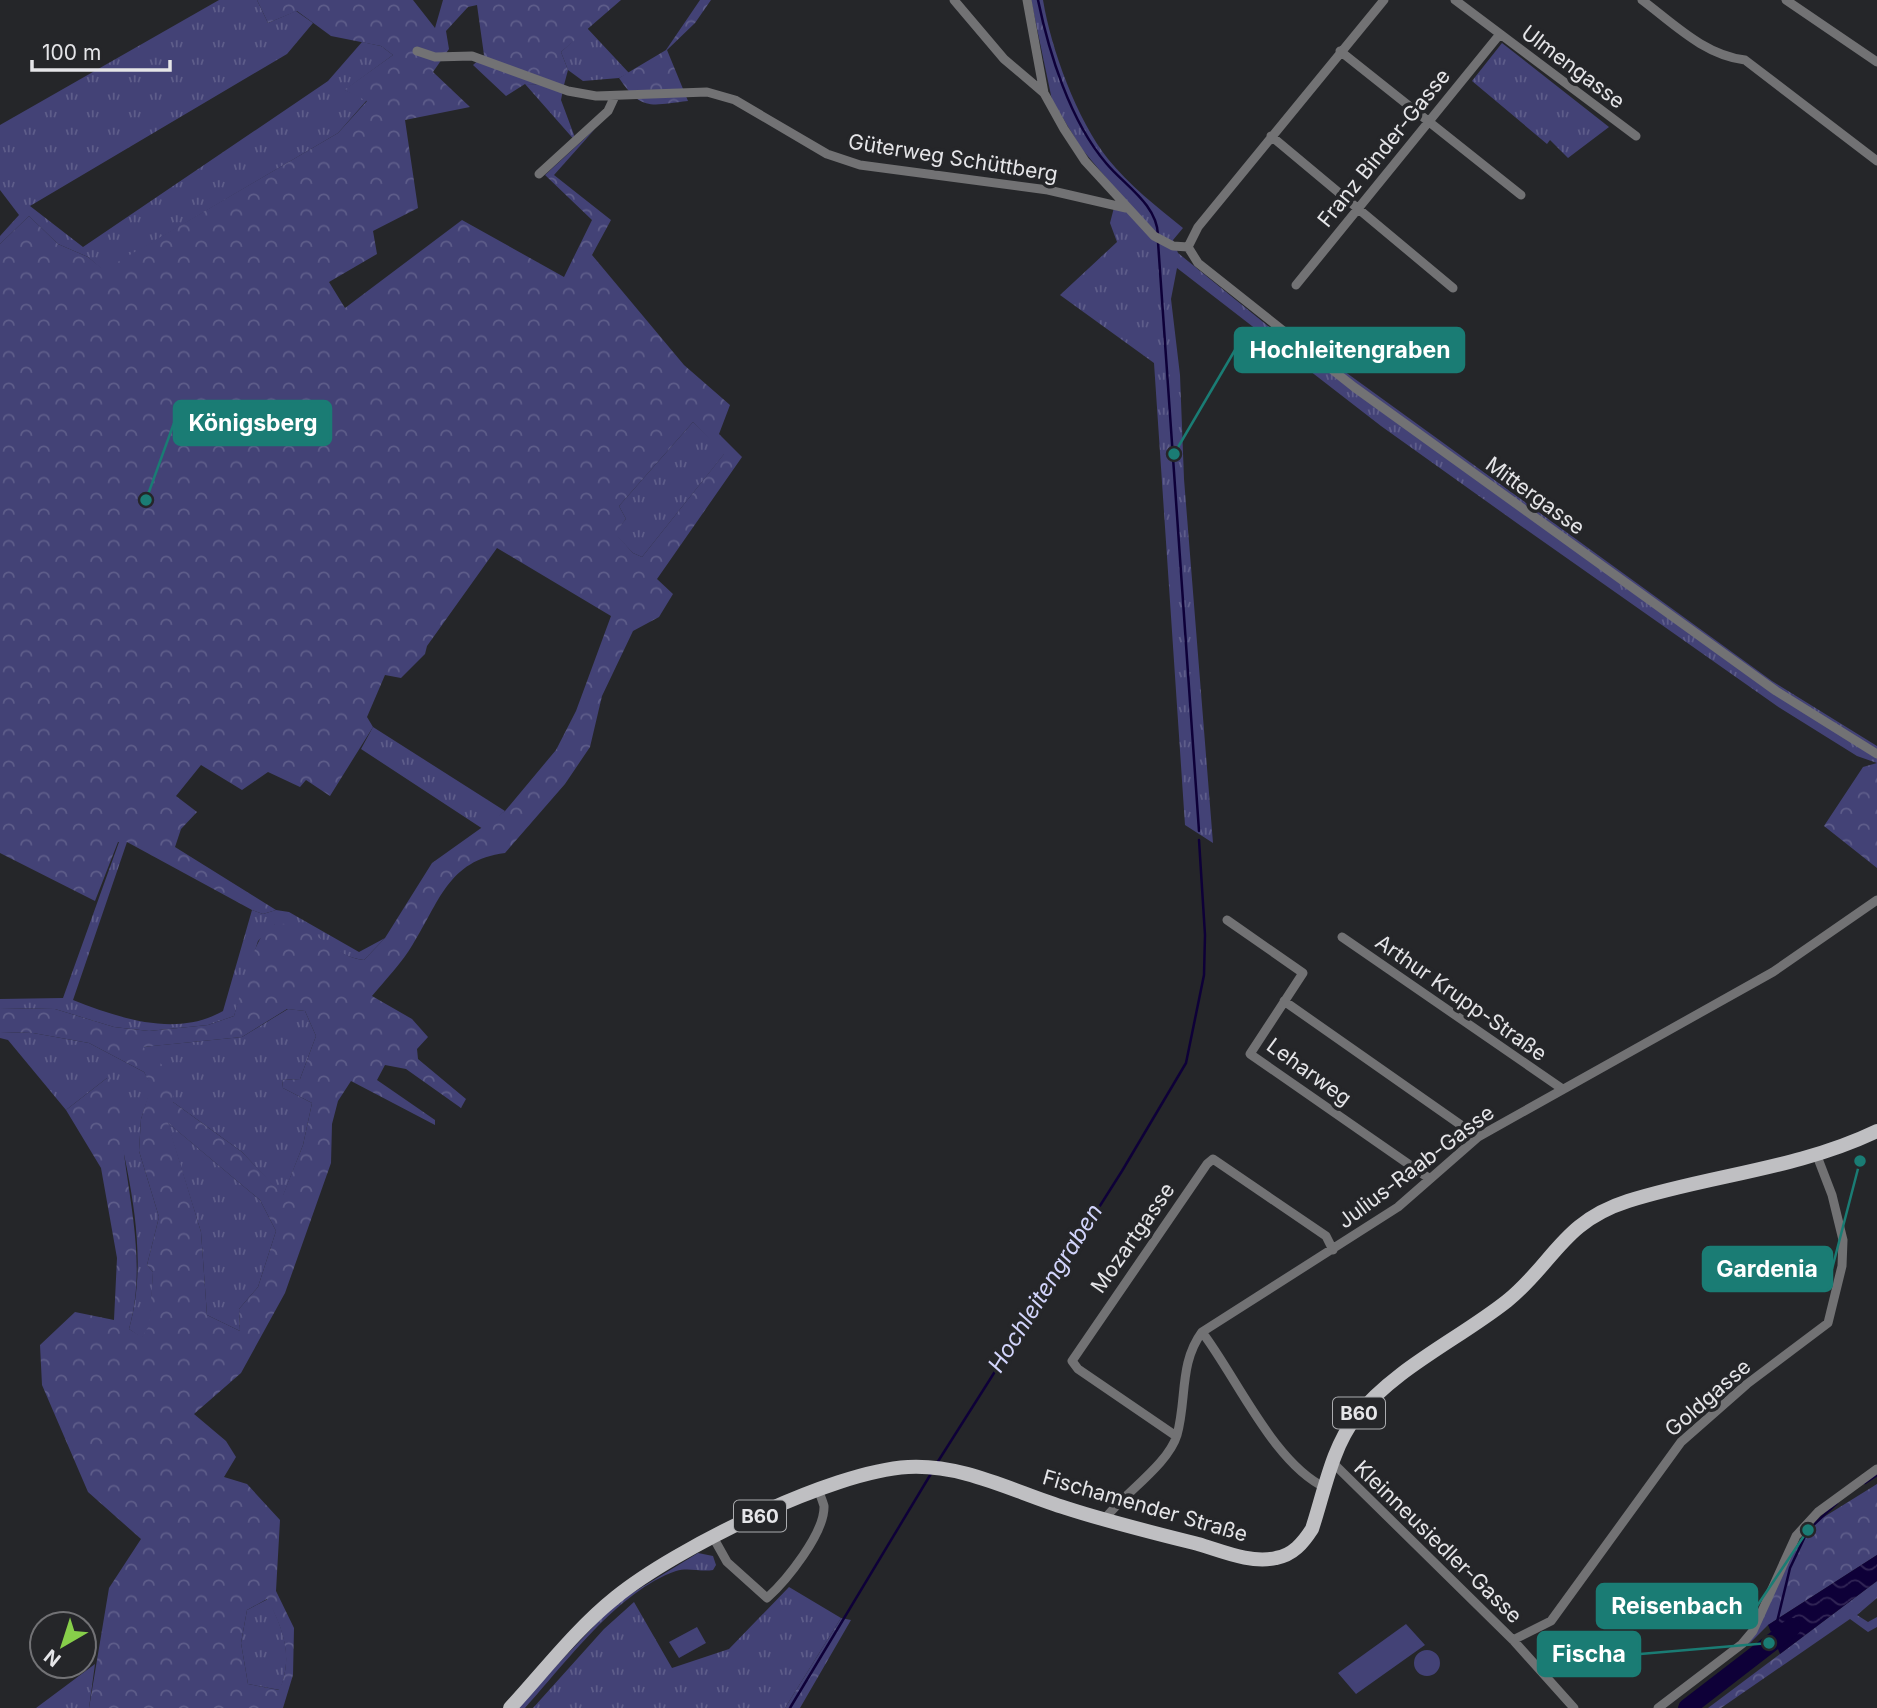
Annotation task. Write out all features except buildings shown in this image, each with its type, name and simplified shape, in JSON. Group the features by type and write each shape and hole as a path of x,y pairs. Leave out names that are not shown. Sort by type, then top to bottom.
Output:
{"main road":[{"name":"B60","path":"1817,1156 1877,1131"},
{"name":"Fischamender Straße","path":"509,1708 589,1622 615,1597 648,1573 713,1537 819,1491 878,1471 935,1468 980,1477 1104,1520 1239,1556 1277,1558 1303,1543 1312,1530 1343,1437 1372,1399 1509,1300 1552,1250 1590,1218 1626,1202 1817,1156"}],"street":[{"path":"954,0 1004,59 1044,93 1085,161 1128,209 1163,243 1188,247 1198,227 1384,0"},
{"path":"1027,0 1044,93"},
{"name":"Ulmengasse","path":"1455,0 1636,136"},
{"path":"1642,0 1706,48 1724,57 1745,60 1877,160"},
{"path":"1786,0 1877,62"},
{"name":"Franz Binder-Gasse","path":"1296,285 1500,34"},
{"name":"Güterweg Schüttberg","path":"417,51 435,57 472,56 568,91 615,96 707,92 735,100 818,150 860,165 1089,198 1128,209"},
{"path":"1340,51 1521,195"},
{"path":"539,174 608,111 615,96"},
{"path":"1271,136 1453,288"},
{"path":"1089,198 1106,185"},
{"name":"Mittergasse","path":"1188,247 1198,263 1354,387 1776,691 1877,754"},
{"name":"Julius-Raab-Gasse","path":"1202,1332 1334,1251 1398,1207 1478,1137 1561,1088 1773,972 1877,900"},
{"name":"Leharweg","path":"1227,920 1303,973 1250,1054 1430,1179"},
{"name":"Arthur Krupp-Straße","path":"1342,937 1561,1088"},
{"path":"1284,1001 1478,1137"},
{"name":"Goldgasse","path":"1513,1640 1551,1621 1681,1442 1747,1384 1828,1323 1842,1266 1843,1240 1836,1208 1817,1156"},
{"name":"Mozartgasse","path":"1176,1436 1078,1369 1073,1361 1207,1164 1213,1159 1233,1171 1326,1236 1334,1251"},
{"path":"1104,1520 1166,1455 1176,1436 1187,1360 1192,1345 1202,1332 1259,1420 1303,1474 1326,1488"},
{"name":"Kleinneusiedler-Gasse","path":"1334,1464 1513,1640 1574,1708"},
{"path":"1658,1708 1742,1644 1753,1631 1796,1536 1818,1511 1877,1469"},
{"path":"713,1537 727,1562 767,1598 786,1581 820,1525 824,1507 819,1491"}],"green space":[{"path":"219,0 257,0 268,23 296,11 313,23 287,54 30,206 83,247 328,81 362,42 381,46 393,55 345,90 367,100 338,133 104,271 88,257 58,244 29,216 0,244 0,236 19,215 0,190 0,125"},
{"path":"257,0 413,0 435,28 443,0 621,0 561,52 568,70 564,85 525,84 506,96 473,65 484,55 477,5 468,7 446,31 449,49 433,72 470,107 405,120 418,208 373,231 377,254 329,282 345,308 462,220 564,277 592,220 545,175 595,129 554,175 611,220 592,255 684,365 730,405 719,434 742,457 657,579 673,594 659,617 633,631 602,696 590,747 565,784 505,853 470,864 447,886 404,958 372,996 412,1019 428,1037 417,1049 418,1059 466,1099 461,1108 406,1069 385,1065 377,1080 435,1120 435,1125 351,1081 338,1101 332,1124 331,1163 285,1293 241,1373 194,1414 226,1441 236,1457 224,1477 247,1484 280,1520 276,1591 294,1628 293,1675 283,1708 89,1708 94,1680 98,1680 98,1654 109,1588 141,1539 88,1492 42,1385 40,1345 75,1312 114,1320 117,1258 101,1168 66,1110 107,1078 120,1083 125,1158 136,1249 136,1289 129,1329 142,1337 149,1326 153,1272 147,1265 159,1217 139,1151 141,1119 151,1086 144,1072 89,1043 33,1033 0,1032 0,1008 55,1009 114,1027 149,1031 208,1025 234,1016 244,980 261,937 268,928 281,923 299,928 346,955 364,960 385,938 432,863 505,811 556,750 576,711 611,616 497,548 427,646 425,654 401,678 385,675 367,717 373,727 330,796 306,780 300,787 268,772 242,790 201,765 176,796 197,812 181,829 175,847 276,910 263,914 252,910 127,842 118,842 95,901 0,853 0,244 29,216 58,244 88,257 104,270 338,133 367,101 344,90 393,55 381,46 331,36 297,11 268,23","holes":["693,422 724,454 642,557 633,553 615,533 626,519 619,506","287,1009 305,1011 316,1036 300,1079 282,1080 283,1088 312,1103 303,1145 283,1195 242,1152 173,1102 176,1078 143,1047 242,1037","168,1123 260,1200 276,1231 258,1287 239,1309 240,1331 207,1315 201,1232","267,1599 285,1643 286,1666 279,1690 248,1684 241,1643 247,1610"]},
{"path":"700,0 711,0 695,23 667,50 688,101 648,104 641,101 619,78 666,50"},
{"path":"1031,0 1043,0 1059,62 1076,104 1097,143 1125,178 1183,228 1173,240 1178,253 1300,352 1308,345 1772,681 1877,746 1877,763 1857,756 1777,706 1521,526 1381,426 1177,268 1171,299 1180,375 1184,479 1213,843 1185,825 1154,363 1060,295 1117,242 1110,223 1118,192 1081,148 1052,100"},
{"path":"587,28 629,73 619,78 583,81 568,70 561,52"},
{"path":"1502,43 1609,127 1568,158 1550,140 1547,144 1472,81"},
{"path":"525,84 564,85 561,100 577,143"},
{"path":"693,422 725,453 642,557 633,553 614,533 626,519 619,506"},
{"path":"373,727 505,811 483,829 361,749"},
{"path":"1877,763 1877,868 1824,826 1863,767"},
{"path":"119,842 127,842 73,1000 91,1007 128,1019 167,1024 205,1019 223,1011 252,910 263,914 276,910 289,912 359,952 385,938 364,960 341,953 299,929 275,924 258,941 234,1016 208,1025 149,1031 114,1027 55,1009 0,1008 0,999 63,998"},
{"path":"288,1009 305,1011 316,1036 300,1079 282,1080 283,1088 312,1103 303,1145 283,1196 242,1152 173,1102 142,1047 242,1037"},
{"path":"0,1032 33,1033 89,1043 144,1072 152,1086 141,1119 139,1151 159,1217 147,1265 153,1272 150,1326 142,1338 129,1329 138,1267 137,1235 127,1171 107,1078 66,1110 8,1040 0,1038"},
{"path":"167,1122 260,1200 276,1231 258,1287 239,1309 240,1331 207,1315 201,1232"},
{"path":"1877,1484 1877,1555 1768,1625 1748,1645 1788,1558 1811,1525"},
{"path":"698,1553 713,1556 716,1565 713,1570 676,1571 654,1581 634,1595 594,1630 525,1708 516,1708 616,1603"},
{"path":"1877,1581 1877,1598 1857,1615 1868,1622 1877,1617 1877,1627 1868,1632 1850,1619 1721,1708 1708,1708"},
{"path":"789,1587 841,1618 785,1708 533,1708 604,1629 634,1602 672,1668 729,1649"},
{"path":"268,1599 285,1643 286,1666 280,1690 248,1684 241,1643 247,1610"},
{"path":"841,1618 851,1620 800,1708 785,1708"},
{"path":"1406,1624 1425,1645 1356,1694 1338,1673"},
{"path":"697,1627 706,1643 679,1658 669,1642"},
{"path":"1427,1650 1436,1654 1440,1663 1436,1672 1427,1676 1418,1672 1414,1663 1418,1654"},
{"path":"74,1680 93,1680 89,1708 36,1708"}],"water":[{"path":"1877,1555 1877,1581 1780,1654 1768,1625"}],"waterway":[{"name":"Hochleitengraben","path":"1038,0 1055,64 1082,127 1106,163 1146,204 1156,224 1158,235"},
{"name":"Hochleitengraben","path":"1158,242 1199,831"},
{"name":"Hochleitengraben","path":"937,1463 1122,1171 1186,1063 1204,975 1205,935 1199,840"},
{"name":"Hochleitengraben","path":"790,1708 932,1472"},
{"path":"1865,1483 1877,1475"},
{"path":"1777,1622 1790,1568 1808,1530 1837,1503"},
{"path":"1687,1708 1792,1627"},
{"path":"1769,1643 1773,1634"}],"place":[{"name":"Hochleitengraben","path":"1174,454"},
{"name":"Königsberg","path":"146,500"},
{"name":"Gardenia","path":"1860,1161"},
{"name":"Reisenbach","path":"1808,1530"},
{"name":"Fischa","path":"1769,1643"}]}
